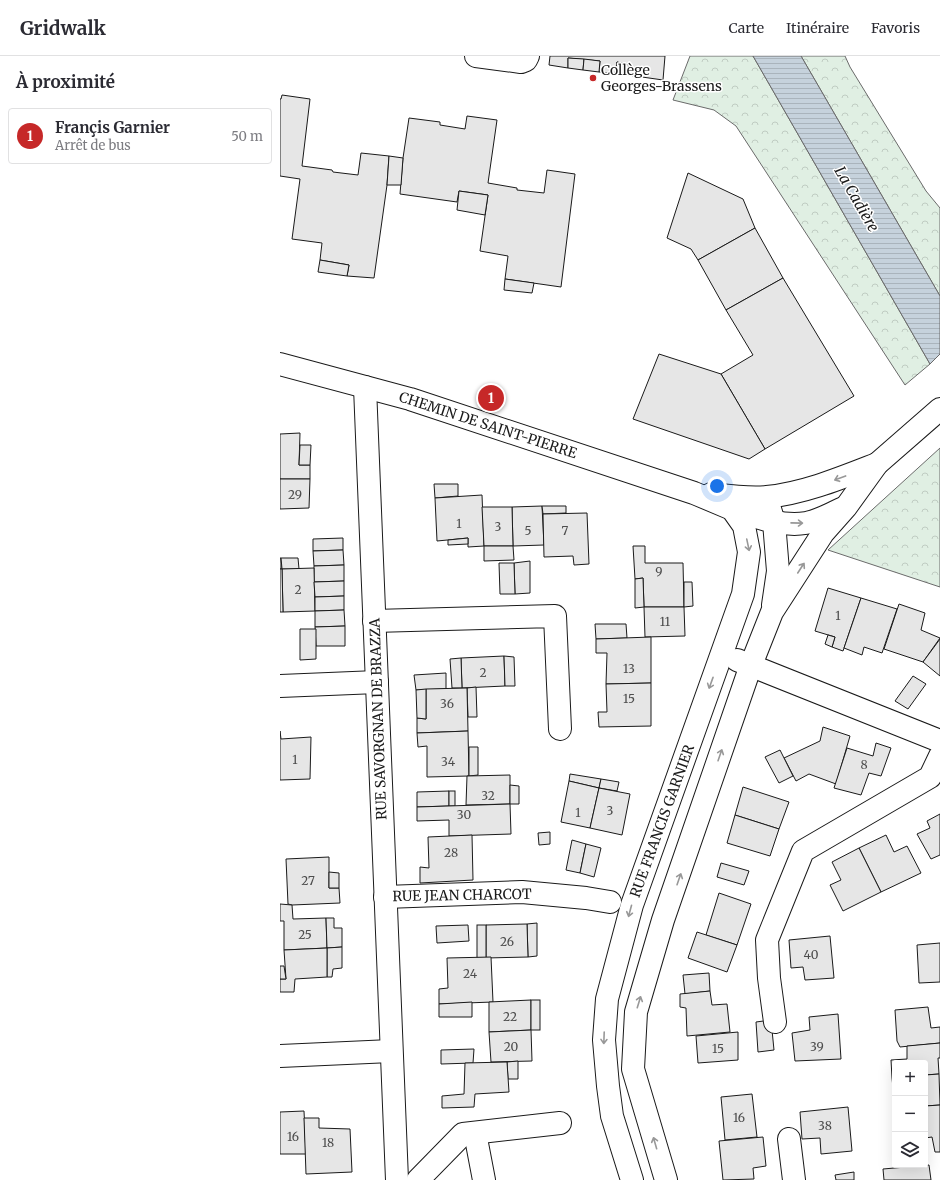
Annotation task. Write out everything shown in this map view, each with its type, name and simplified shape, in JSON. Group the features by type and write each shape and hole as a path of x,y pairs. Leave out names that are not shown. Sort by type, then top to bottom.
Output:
{"street":[{"path":"476,56 520,62 526,60 528,56"},
{"name":"CHEMIN DE SAINT-PIERRE","path":"280,364 418,401 694,493"},
{"name":"RUE SAVORGNAN DE BRAZZA","path":"366,386 396,1180"},
{"path":"666,1180 633,1069 636,1012 664,920 751,665 772,612 823,533 846,507 877,464 934,415"},
{"path":"694,493 726,496 766,497 804,490 877,464"},
{"path":"694,493 732,509 774,522 805,523 823,518 846,507"},
{"path":"766,497 774,522 778,571 772,612"},
{"name":"RUE FRANCIS GARNIER","path":"632,1180 612,1116 604,1040 607,999 632,905 743,594 749,552 744,526 732,509"},
{"path":"374,621 555,616 560,729"},
{"path":"722,654 940,741"},
{"path":"280,686 377,682"},
{"path":"775,1022 769,978 767,940 803,852 930,777 940,756"},
{"name":"RUE JEAN CHARCOT","path":"385,897 522,892 586,898 610,902"},
{"path":"280,1056 391,1051"},
{"path":"418,1180 463,1134 560,1124"},
{"path":"475,1133 484,1180"},
{"path":"789,1139 794,1180"}],"green space":[{"path":"690,56 753,56 930,364 905,385 736,126 714,110 673,100"},
{"path":"801,56 845,56 850,67 926,191 940,208 940,296"},
{"path":"940,448 940,587 828,550"}],"water":[{"name":"La Cadière","path":"753,56 801,56 940,296 940,354 930,364"}],"building":[{"path":"550,56 665,56 663,80 628,75 629,65 617,62 615,74 599,72 600,61 568,58 568,68 549,65"},
{"path":"568,58 584,59 583,70 568,68"},
{"path":"584,59 600,61 599,72 583,70"},
{"path":"617,62 629,65 628,75 615,74"},
{"path":"282,95 310,99 302,166 358,175 361,153 389,156 387,185 374,278 347,276 349,265 320,260 322,243 292,239 300,179 280,176 280,99"},
{"path":"467,116 497,120 488,183 517,188 517,190 544,193 547,170 575,174 561,287 505,279 508,256 480,251 488,195 459,191 457,202 400,194 403,158 409,118 440,122 440,125 465,129"},
{"path":"389,156 403,158 401,185 387,185"},
{"path":"688,173 743,199 755,228 698,260 691,249 667,238"},
{"path":"459,191 488,195 485,215 457,210"},
{"path":"755,228 783,278 726,310 698,260"},
{"path":"320,260 349,265 347,276 318,272"},
{"path":"783,278 854,396 765,449 721,374 753,355 726,310"},
{"path":"505,279 534,283 532,293 504,290"},
{"path":"659,354 721,374 765,449 749,459 633,419"},
{"path":"300,433 299,465 310,465 310,479 280,479 280,434"},
{"path":"300,445 311,445 310,465 299,465"},
{"path":"280,479 310,479 309,508 280,509"},
{"path":"434,484 458,484 458,496 435,498"},
{"path":"482,495 484,546 468,547 468,538 437,541 435,498"},
{"path":"542,506 544,545 513,546 512,507"},
{"path":"542,506 566,506 566,513 543,514"},
{"path":"482,507 512,507 513,546 484,546"},
{"path":"587,513 589,564 574,565 573,556 544,557 543,514"},
{"path":"343,538 343,550 313,551 313,539"},
{"path":"468,538 468,544 448,545 448,540"},
{"path":"484,546 513,546 514,560 484,561"},
{"path":"633,546 645,546 645,563 683,563 684,607 644,607 643,578 635,579"},
{"path":"343,550 344,565 314,566 313,551"},
{"path":"281,558 282,569 280,569"},
{"path":"281,558 298,558 299,569 282,569"},
{"path":"530,561 530,593 515,594 514,563"},
{"path":"499,563 514,563 515,594 500,594"},
{"path":"344,565 344,581 314,582 314,566"},
{"path":"314,568 315,611 283,612 282,569"},
{"path":"280,569 282,569 283,612 280,612"},
{"path":"643,578 644,607 635,608 635,579"},
{"path":"344,581 344,596 315,597 314,582"},
{"path":"684,582 692,582 693,606 684,607"},
{"path":"828,588 861,598 843,651 832,647 835,637 815,631"},
{"path":"344,596 344,610 315,611 315,597"},
{"path":"861,598 897,609 882,653 864,647 862,655 844,648"},
{"path":"899,604 925,613 921,630 940,638 923,662 884,649"},
{"path":"644,607 684,607 685,636 645,637"},
{"path":"344,610 345,626 315,627 315,611"},
{"path":"595,624 626,624 627,638 596,639"},
{"path":"345,626 345,646 316,646 315,627"},
{"path":"300,629 316,629 316,659 300,660"},
{"path":"828,635 835,637 832,647 825,644"},
{"path":"651,637 651,683 606,684 607,653 596,653 596,639"},
{"path":"940,639 940,676 923,662"},
{"path":"504,656 505,686 462,688 461,658"},
{"path":"504,656 514,657 515,686 505,686"},
{"path":"461,658 462,688 452,688 450,659"},
{"path":"446,673 446,689 416,690 414,675"},
{"path":"913,676 926,684 908,709 895,701"},
{"path":"651,683 651,726 599,727 598,712 607,712 606,684"},
{"path":"476,687 477,717 468,717 467,688"},
{"path":"467,688 468,731 417,733 417,718 426,719 426,689"},
{"path":"426,689 426,719 417,718 416,690"},
{"path":"823,727 850,736 836,784 809,774 796,781 784,758 820,741"},
{"path":"280,731 281,739 311,737 310,779 280,780"},
{"path":"468,731 469,776 427,777 427,746 418,747 417,733"},
{"path":"876,743 891,748 881,776 869,773 861,795 834,788 847,748 873,756"},
{"path":"469,747 478,747 478,775 469,776"},
{"path":"780,750 793,776 779,783 765,757"},
{"path":"570,774 601,779 599,788 569,781"},
{"path":"510,775 510,804 466,805 467,776"},
{"path":"601,779 619,782 617,791 599,788"},
{"path":"569,781 599,788 590,828 561,822"},
{"path":"510,785 519,786 519,804 510,804"},
{"path":"743,787 789,802 779,829 735,815"},
{"path":"599,788 630,794 622,835 590,828"},
{"path":"449,791 449,806 417,807 417,792"},
{"path":"449,791 455,791 455,806 449,806"},
{"path":"510,804 511,834 449,836 449,820 417,821 417,807"},
{"path":"940,814 940,855 931,859 917,834 930,828 927,821"},
{"path":"735,815 779,829 770,856 727,843"},
{"path":"550,832 550,844 539,845 538,833"},
{"path":"472,835 473,880 420,883 420,867 429,868 428,837"},
{"path":"886,835 894,852 907,846 921,873 881,892 859,848"},
{"path":"572,840 586,844 580,873 566,870"},
{"path":"586,844 601,848 594,877 580,873"},
{"path":"859,848 881,892 843,911 830,885 841,880 832,862"},
{"path":"329,857 329,888 339,888 340,903 288,904 286,859"},
{"path":"721,863 749,871 744,885 717,877"},
{"path":"329,872 339,873 339,888 329,888"},
{"path":"719,893 751,904 737,945 706,935"},
{"path":"280,904 292,905 293,919 326,918 327,948 284,950 284,921 280,921"},
{"path":"326,918 334,918 334,928 342,928 342,947 327,948"},
{"path":"537,923 537,956 528,957 527,924"},
{"path":"527,924 528,957 486,958 486,925"},
{"path":"468,925 469,941 437,943 436,926"},
{"path":"477,925 486,925 486,958 477,958"},
{"path":"697,932 737,945 727,972 688,958"},
{"path":"830,936 834,978 805,980 803,967 791,968 789,940"},
{"path":"940,943 940,982 919,983 917,945"},
{"path":"342,947 342,968 333,969 332,977 327,977 327,948"},
{"path":"327,948 327,977 295,979 294,992 280,992 280,979 286,979 284,950"},
{"path":"491,957 493,1002 439,1004 439,989 448,988 447,958"},
{"path":"280,966 284,966 286,979 280,979"},
{"path":"709,973 710,991 685,994 683,975"},
{"path":"710,991 712,1005 727,1004 730,1032 687,1036 686,1008 680,1007 680,994"},
{"path":"531,1000 531,1030 489,1032 489,1002"},
{"path":"531,1000 540,1000 540,1030 531,1030"},
{"path":"472,1002 472,1017 439,1017 439,1004"},
{"path":"928,1007 931,1028 940,1027 940,1043 900,1047 897,1041 895,1010"},
{"path":"838,1014 841,1059 795,1061 792,1033 810,1030 809,1017"},
{"path":"771,1020 774,1050 758,1052 756,1022"},
{"path":"531,1030 532,1061 491,1062 489,1032"},
{"path":"738,1032 738,1060 698,1063 696,1036"},
{"path":"940,1043 940,1058 938,1058 939,1074 928,1075 928,1060 892,1060 892,1078 891,1060 907,1059 907,1046"},
{"path":"474,1049 473,1063 441,1064 441,1050"},
{"path":"518,1061 518,1079 508,1079 507,1062"},
{"path":"507,1062 509,1092 475,1094 474,1107 442,1108 442,1096 464,1094 465,1063"},
{"path":"939,1074 940,1105 928,1106 928,1075"},
{"path":"752,1094 757,1137 725,1140 721,1097"},
{"path":"940,1105 940,1152 935,1152 932,1137 928,1138 928,1106"},
{"path":"848,1107 852,1151 821,1154 820,1138 802,1139 800,1112"},
{"path":"304,1111 306,1154 280,1154 280,1112"},
{"path":"304,1118 319,1118 319,1128 350,1129 352,1172 306,1174"},
{"path":"763,1137 766,1166 753,1168 754,1179 723,1180 719,1141"},
{"path":"928,1165 931,1180 884,1180 883,1169 928,1168"},
{"path":"854,1172 854,1180 836,1180 835,1175"}],"place":[{"name":"Collège Georges-Brassens","path":"593,78"},
{"name":"Françis Garnier","path":"491,398"}]}
